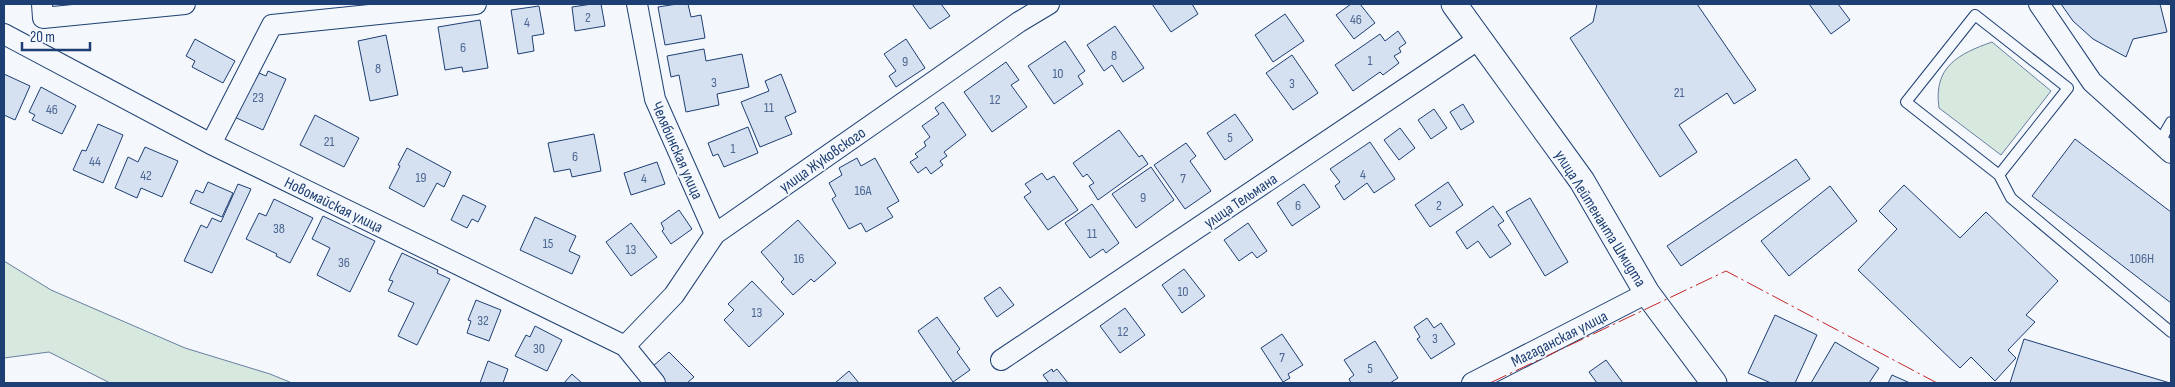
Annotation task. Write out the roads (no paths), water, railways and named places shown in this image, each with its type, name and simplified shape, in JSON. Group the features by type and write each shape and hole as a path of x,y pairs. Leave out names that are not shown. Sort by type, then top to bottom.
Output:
{"street":[{"path":"42,4 44,18 185,4"},
{"path":"211,144 272,25 476,4"},
{"name":"Челябинская улица","path":"637,4 655,99 715,234"},
{"name":"улица Жуковского","path":"625,346 674,295 715,234 1019,22 1049,4"},
{"name":"улица Лейтенанта Шмидта","path":"1454,4 1582,181 1647,292 1714,383"},
{"path":"2038,4 2080,85 2165,148"},
{"name":"Новомайская улица","path":"4,34 211,144 625,346 655,383"},
{"name":"улица Тельмана","path":"1001,360 1479,40"},
{"name":"Магаданская улица","path":"1472,383 1647,292"}],"lane":[{"path":"1999,176 2080,85 1975,15 1906,102 1999,176 2010,198 2171,332"},
{"path":"2165,148 2171,122"}]}
